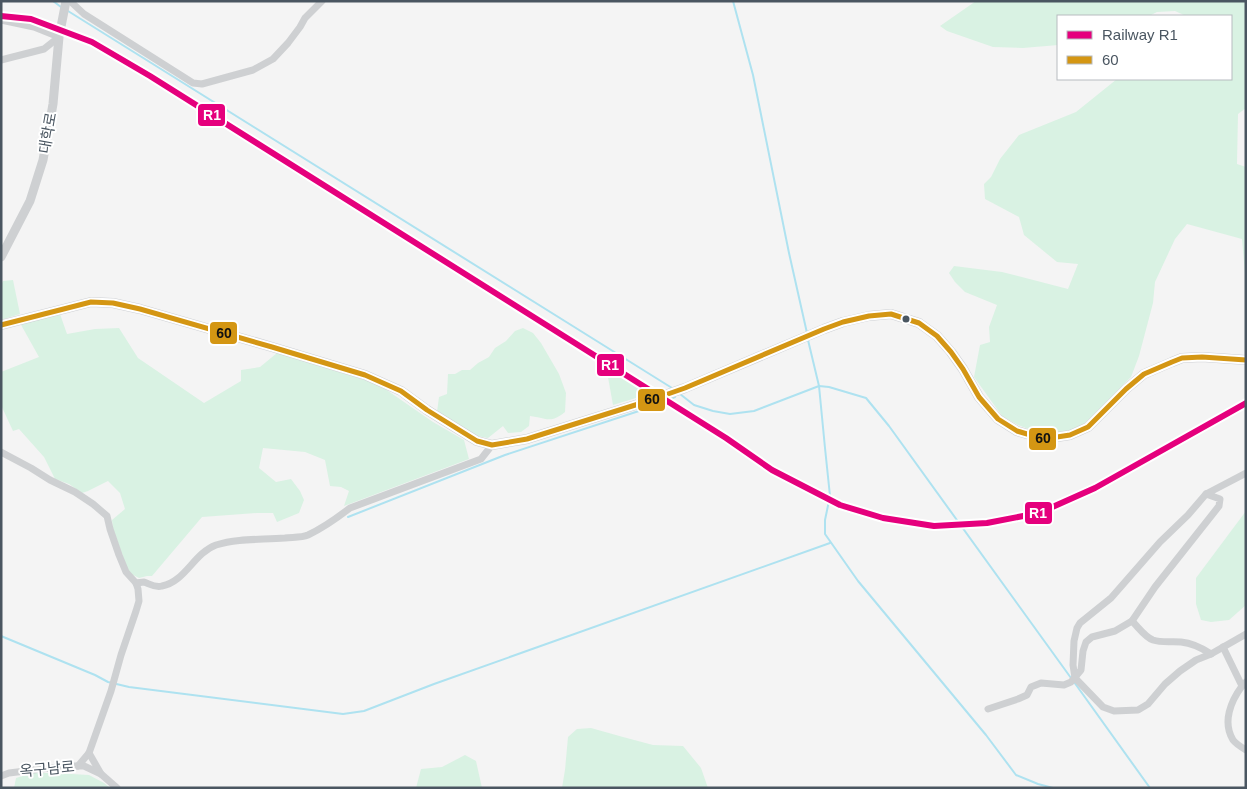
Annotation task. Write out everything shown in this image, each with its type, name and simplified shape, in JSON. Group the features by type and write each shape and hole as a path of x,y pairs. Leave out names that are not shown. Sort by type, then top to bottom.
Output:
{"main road":[{"path":"1,325 91,302 113,303 140,309 365,375 401,391 477,442 492,445 527,439 648,401 843,322 868,316 890,314 920,323 938,336 963,369 980,396 998,418 1017,432 1044,439 1070,436 1088,427 1144,374 1182,358 1202,357 1246,360"}],"street":[{"name":"대학로","path":"1,257 30,201 43,160 53,104 59,37 66,1"},
{"path":"70,1 84,14 193,83 202,84 253,70 273,59 288,43 305,18 322,1"},
{"path":"1,20 34,27 59,37 44,49 1,60"},
{"path":"136,583 145,582 160,587 171,583 184,573 199,556 215,546 232,541 306,536 332,522 350,508 481,459 492,445"},
{"path":"1,452 75,492 107,516 126,572 136,583 138,601"},
{"path":"1246,473 1206,494 1188,515 1160,542 1111,598 1080,623 1074,642 1073,680 1103,708 1114,711 1138,710 1148,704 1180,671 1196,660 1211,654 1246,634"},
{"path":"988,709 1026,696 1031,687 1041,683 1064,685 1073,680 1081,670 1086,642 1092,637 1115,631 1132,622 1161,580 1219,506 1220,500 1206,494"},
{"path":"78,766 89,753 113,684 142,588 150,585"},
{"path":"1132,622 1146,636 1154,640 1183,642 1199,647 1211,654"},
{"path":"1223,647 1244,684 1236,695 1227,723 1232,739 1246,750"},
{"path":"89,753 101,774"},
{"name":"옥구남로","path":"1,776 9,773 66,766 84,766 101,774 117,788"}],"green space":[{"path":"976,1 1246,1 1246,108 1238,114 1237,164 1246,167 1246,285 1242,239 1187,224 1175,239 1155,282 1153,303 1139,356 1131,377 1085,423 1069,432 1044,435 1018,425 1002,416 974,377 980,345 990,342 989,327 997,305 965,292 949,273 954,266 1002,272 1068,289 1078,264 1057,262 1024,235 1019,217 985,199 984,184 991,177 1000,159 1019,135 1076,112 1116,80 1232,80 1232,15 1184,15 1175,11 1157,12 1151,15 1057,15 1057,45 1023,48 993,47 947,31 940,26"},
{"path":"13,280 20,314 1,320 1,285 3,281"},
{"path":"60,314 67,334 95,329 119,328 138,358 204,403 241,381 241,370 260,367 277,353 378,384 433,422 464,440 469,459 344,506 349,491 341,487 330,486 325,460 305,452 263,448 259,468 276,482 291,479 304,500 299,513 277,522 273,513 202,517 152,576 139,578 129,573 113,529 112,520 125,509 120,493 108,481 82,493 69,484 55,479 44,457 19,429 13,431 1,405 1,372 39,357 20,323"},
{"path":"523,328 533,333 541,343 559,374 566,393 565,412 552,419 530,416 529,426 521,432 508,433 503,426 488,438 477,436 437,412 439,397 447,394 448,374 470,370 489,357 495,348 506,341 515,331"},
{"path":"606,366 649,394 613,405"},
{"path":"1246,511 1246,605 1229,620 1211,622 1201,620 1196,604 1196,578"},
{"path":"591,728 653,745 683,746 701,768 708,788 562,788 568,737 577,729"},
{"path":"465,755 476,761 482,788 416,788 421,769 442,767"},
{"path":"33,773 89,775 110,788 14,788 16,778"}],"waterway":[{"path":"53,1 61,7"},
{"path":"733,1 753,75 807,333"},
{"path":"68,11 672,388"},
{"path":"808,340 819,386 830,496 825,520 825,534 858,581 986,735 1016,775 1053,788"},
{"path":"680,394 694,405 730,414 754,411 819,386 829,387 866,398 889,426 1071,678"},
{"path":"348,517 505,455 645,409 675,397"},
{"path":"1,636 108,682 129,687 343,714 364,711 434,684 830,543"},
{"path":"1074,682 1150,788"}],"rail line":[{"name":"R1","path":"1,16 31,19 92,42 150,76 726,438 772,470 840,505 883,518 934,526 987,523 1039,513 1095,488 1246,403"}],"transit line":[{"name":"60","path":"1,325 91,302 113,303 140,309 365,375 401,391 427,410 477,441 492,445 527,439 648,401 685,388 824,329 869,316 891,314 919,323 937,336 951,352 979,397 998,419 1017,431 1044,439 1070,435 1088,427 1144,374 1182,358 1202,357 1246,360"}]}
